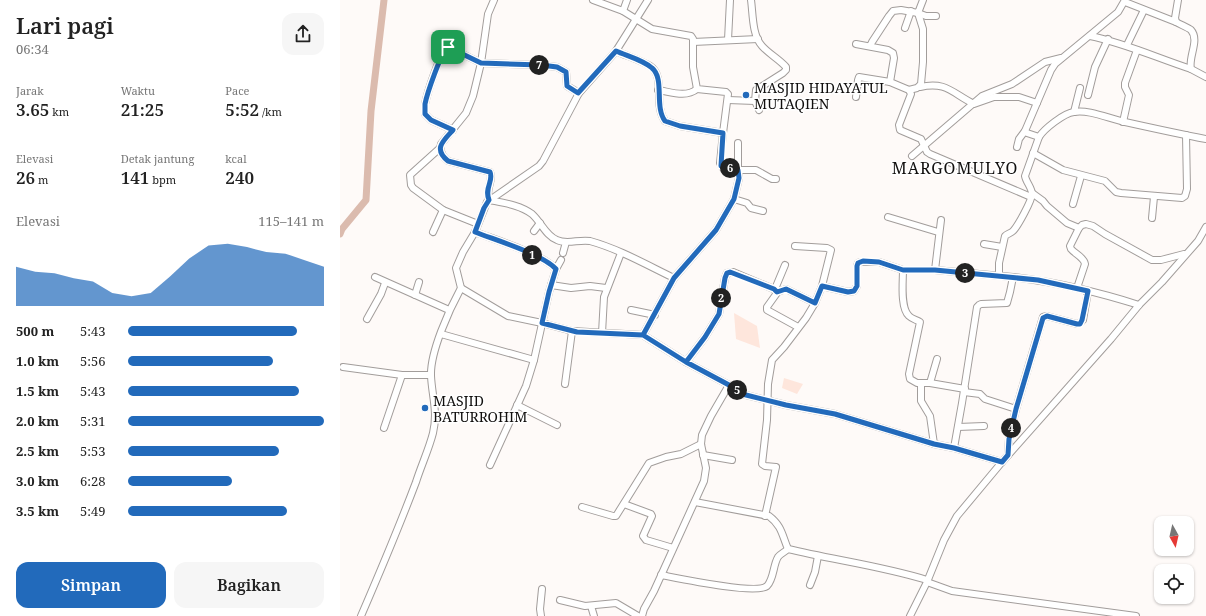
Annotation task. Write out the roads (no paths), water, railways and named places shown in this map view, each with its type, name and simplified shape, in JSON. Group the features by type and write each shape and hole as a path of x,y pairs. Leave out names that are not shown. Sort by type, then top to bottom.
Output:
{"street":[{"path":"478,224 444,210 413,188 410,175 440,148 441,144 466,113 473,96 481,63 488,14 494,0"},
{"path":"594,0 636,18 652,29 691,36 693,42 697,89"},
{"path":"623,12 627,0"},
{"path":"361,616 408,503 432,435 435,423 435,404 431,375 434,353 449,310 461,288 456,268 462,252 475,232 484,208 489,200 538,166 543,160 578,93 616,51 648,0"},
{"path":"728,40 730,0"},
{"path":"750,0 754,26 758,39 763,47 786,67 786,70 783,73 757,89 755,92 755,101 759,110"},
{"path":"920,87 923,62 923,29 918,13 923,0"},
{"path":"1176,22 1175,18 1178,0"},
{"path":"1016,147 1019,139 1025,131 1051,70 1061,58 1118,12 1125,1 1176,22 1191,30 1195,42 1190,61 1191,69"},
{"path":"870,46 891,13 897,10 911,11 926,16 936,16"},
{"path":"1127,45 1144,10"},
{"path":"905,28 911,11"},
{"path":"1090,36 1108,39 1127,45 1191,69 1206,77"},
{"path":"693,42 758,39"},
{"path":"1088,95 1095,67 1108,39"},
{"path":"856,44 888,50 893,53 894,58 890,82"},
{"path":"453,130 431,120 425,114 425,104 429,89 440,58 446,48 450,48 481,63 557,67 566,72 567,86 578,93"},
{"path":"1123,122 1129,95 1125,88 1137,50"},
{"path":"616,51 649,66 657,74 660,111 665,121 680,126 723,133"},
{"path":"912,156 982,96 1012,84 1045,62 1061,58"},
{"path":"856,97 859,77 890,82 908,90 929,85 942,86 952,90 972,104 994,97 1019,97 1037,103"},
{"path":"1074,112 1080,88"},
{"path":"658,90 684,94 693,92 697,89 726,92 728,94 728,100 723,133 721,166 738,170 756,170 772,179 776,179"},
{"path":"908,90 911,96 898,128 921,139 927,152 1031,195 1067,223 1079,228"},
{"path":"728,100 755,101"},
{"path":"999,276 1002,247 1005,236 1013,231 1017,226 1031,195 1025,176 1033,153 1042,132 1053,124 1074,112 1091,113 1123,122 1206,139"},
{"path":"1025,131 1039,137"},
{"path":"1033,153 1063,170 1081,176 1105,180 1116,192 1154,197 1182,198 1185,196 1187,189 1186,135"},
{"path":"643,335 674,278 716,230 734,199 739,178 738,143"},
{"path":"440,148 444,158 448,161 490,172 491,179 487,191 489,200"},
{"path":"1072,204 1081,176"},
{"path":"1152,218 1154,197"},
{"path":"734,199 747,203 752,209 762,211"},
{"path":"489,200 522,208 532,214 553,238 561,242 582,240 590,241 674,278"},
{"path":"433,232 444,210"},
{"path":"888,217 938,232"},
{"path":"935,270 940,220"},
{"path":"534,231 540,222"},
{"path":"1077,288 1085,264 1081,257 1071,249 1070,246 1082,225 1089,225 1152,260 1161,260 1186,253"},
{"path":"910,616 927,581 944,540 957,516 1008,455 1111,339 1139,305 1162,282 1198,241 1206,227"},
{"path":"475,232 524,251 547,262 556,269"},
{"path":"563,253 566,242"},
{"path":"984,244 1002,247"},
{"path":"784,468 765,466 762,464 767,420 770,368 772,360 784,347 815,303 822,286 831,250 827,248 794,246"},
{"path":"602,333 603,302 606,288 620,253"},
{"path":"490,465 526,386 534,360 551,285 556,269 561,260"},
{"path":"822,286 848,292 854,291 857,286 858,263 879,262 903,270 935,270 1038,280 1077,288 1139,305"},
{"path":"785,265 767,310 798,327"},
{"path":"903,270 904,305 907,315 920,322 909,377 912,381 930,383 980,394 985,399 1016,409"},
{"path":"686,362 705,337 719,314 722,292 727,273 733,272 776,290 786,289 815,303"},
{"path":"375,277 449,310"},
{"path":"954,448 978,307 981,304 1007,303 1013,277"},
{"path":"367,318 385,282"},
{"path":"415,295 419,282"},
{"path":"551,285 571,288 590,286 606,288"},
{"path":"461,288 508,316 572,331 643,335 742,394 835,414 934,444 954,448 1002,462"},
{"path":"1008,455 1009,439 1016,409 1043,318 1047,316 1080,324 1088,291"},
{"path":"630,310 654,315"},
{"path":"565,384 572,331"},
{"path":"441,334 534,360"},
{"path":"930,383 937,359"},
{"path":"343,367 402,375 431,375"},
{"path":"384,428 402,375"},
{"path":"921,383 921,401 930,416 934,444"},
{"path":"642,616 704,480 706,468 701,444 704,429 729,385"},
{"path":"517,405 558,425"},
{"path":"958,427 984,426"},
{"path":"582,507 613,516 618,514 649,463 681,454 701,444"},
{"path":"703,455 732,460"},
{"path":"765,516 776,467"},
{"path":"695,502 769,516 776,522 788,549"},
{"path":"624,504 651,514 652,516 643,536 646,540 673,548"},
{"path":"788,549 818,556 837,558 927,581 952,591 1136,616"},
{"path":"661,576 731,587 762,588 768,585 778,557 788,549"},
{"path":"810,585 815,572 818,556"},
{"path":"541,616 540,609 542,590"},
{"path":"560,600 591,606 610,602 616,603 638,616"},
{"path":"591,606 594,616"}],"waterway":[{"path":"340,234 342,229 366,200 371,111 384,0"}],"place":[{"name":"MASJID HIDAYATUL MUTAQIEN","path":"746,95"},
{"name":"MASJID BATURROHIM","path":"425,408"}],"district":[{"name":"MARGOMULYO","path":"955,168"}]}
